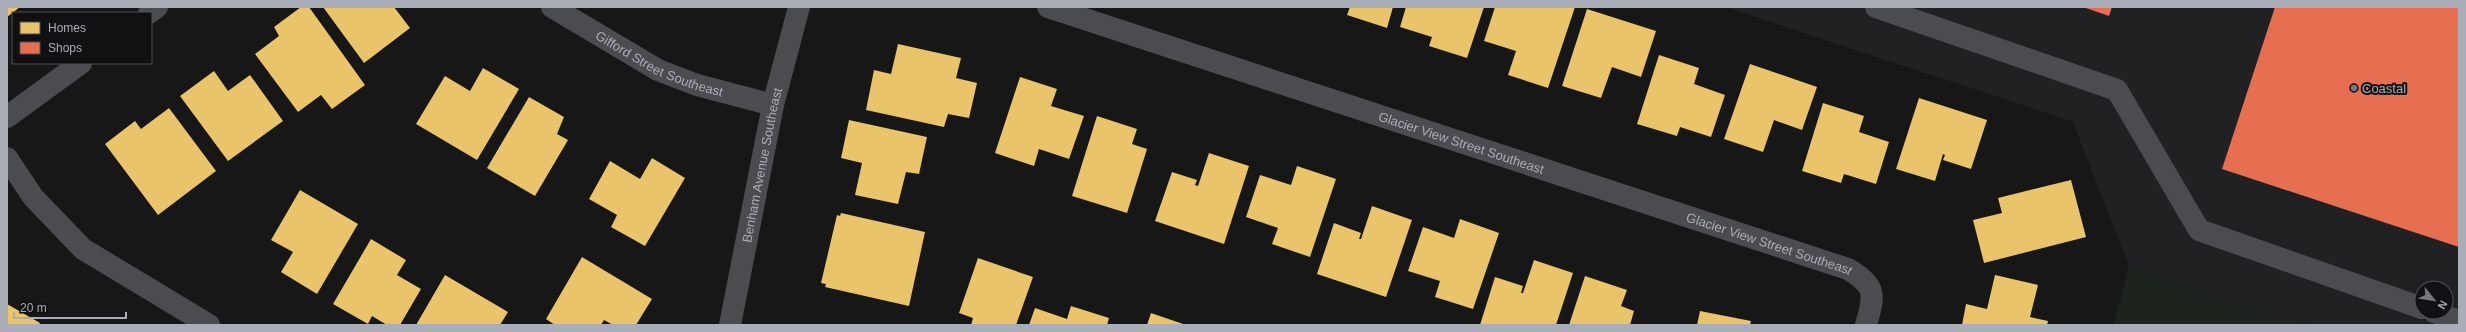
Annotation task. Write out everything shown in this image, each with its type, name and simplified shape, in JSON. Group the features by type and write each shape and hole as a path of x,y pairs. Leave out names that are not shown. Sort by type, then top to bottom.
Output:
{"street":[{"name":"Gifford Street Southeast","path":"552,7 658,70 697,85 773,105"},
{"name":"Benham Avenue Southeast","path":"730,325 773,105 799,7"},
{"name":"Glacier View Street Southeast","path":"1048,7 1848,269 1860,276 1869,287 1874,302 1866,325"},
{"path":"1876,7 2117,90 2199,230 2414,305"},
{"path":"7,117 80,64"},
{"path":"7,158 34,197 83,249 209,325"}],"shaded area":[{"path":"1725,7 2459,7 2459,325 2313,325 2129,266 2073,122"},
{"path":"2129,266 2313,325 2114,325"}],"building: Homes":[{"path":"7,7 20,7 12,12 7,17"},
{"path":"301,7 309,7 365,85 332,109 321,95 298,112 255,54 279,36 274,27"},
{"path":"323,7 394,7 410,28 364,63"},
{"path":"1350,7 1393,7 1387,28 1347,15"},
{"path":"1406,7 1484,7 1467,58 1429,46 1432,37 1400,27"},
{"path":"1495,7 1575,7 1548,88 1508,75 1516,51 1484,41"},
{"path":"1587,9 1656,31 1641,77 1612,67 1601,98 1562,86"},
{"path":"898,44 961,58 956,78 977,83 969,118 948,114 944,127 866,110 874,70 891,74"},
{"path":"1659,55 1699,68 1694,84 1725,95 1711,137 1680,127 1677,136 1637,124"},
{"path":"1750,64 1817,87 1802,130 1774,120 1763,152 1724,139"},
{"path":"483,68 519,89 477,160 416,124 445,76 470,91"},
{"path":"214,71 228,91 250,75 283,121 228,161 180,96"},
{"path":"1020,77 1057,89 1051,106 1084,116 1069,159 1039,149 1034,166 995,153"},
{"path":"529,97 564,117 557,134 568,140 535,196 487,168"},
{"path":"1919,98 1987,120 1971,169 1943,160 1945,155 1943,154 1935,181 1896,169"},
{"path":"1823,103 1864,116 1859,132 1889,142 1876,184 1844,174 1841,183 1802,171"},
{"path":"169,108 216,171 158,215 105,144 135,121 141,129"},
{"path":"1097,116 1137,129 1132,144 1147,149 1127,213 1072,196"},
{"path":"849,120 927,137 919,174 906,172 898,204 855,195 862,163 841,158"},
{"path":"1209,153 1249,166 1224,244 1155,221 1172,172 1197,180 1195,185 1198,186"},
{"path":"652,158 685,178 645,246 611,227 617,215 589,199 610,161 640,179"},
{"path":"1297,166 1336,179 1310,257 1272,244 1278,228 1246,217 1260,175 1291,185"},
{"path":"2071,180 2086,237 1984,263 1973,220 2002,213 1998,198"},
{"path":"300,190 358,224 317,294 281,272 293,252 271,240"},
{"path":"1372,206 1412,220 1386,297 1317,274 1334,223 1361,233 1359,239 1361,239"},
{"path":"841,213 925,232 909,306 825,287 826,284 821,283 837,215 840,216"},
{"path":"1460,219 1499,233 1473,309 1435,297 1440,281 1408,271 1423,227 1454,238"},
{"path":"371,239 406,260 397,275 421,289 400,325 387,325 372,316 368,324 333,304"},
{"path":"582,257 652,299 636,325 613,325 604,320 601,325 555,325 546,319"},
{"path":"978,258 1033,277 1016,325 971,325 973,318 959,313"},
{"path":"1534,260 1573,273 1556,325 1480,325 1495,277 1523,286 1521,293 1523,293"},
{"path":"445,275 508,312 500,325 416,325"},
{"path":"1995,275 2038,285 2030,317 2048,321 2047,325 1962,325 1966,304 1987,309"},
{"path":"1585,276 1627,290 1621,306 1634,311 1630,325 1569,325"},
{"path":"7,304 40,323 39,325 7,325"},
{"path":"1071,306 1109,318 1107,325 1029,325 1035,308 1067,319"},
{"path":"1700,311 1751,321 1750,325 1697,325"},
{"path":"1151,313 1186,325 1147,325"}],"building: Shops":[{"path":"2083,7 2112,7 2109,16"},
{"name":"Coastal","path":"2275,7 2459,7 2459,247 2222,169"}],"place":[{"name":"Coastal","path":"2354,88"}]}
